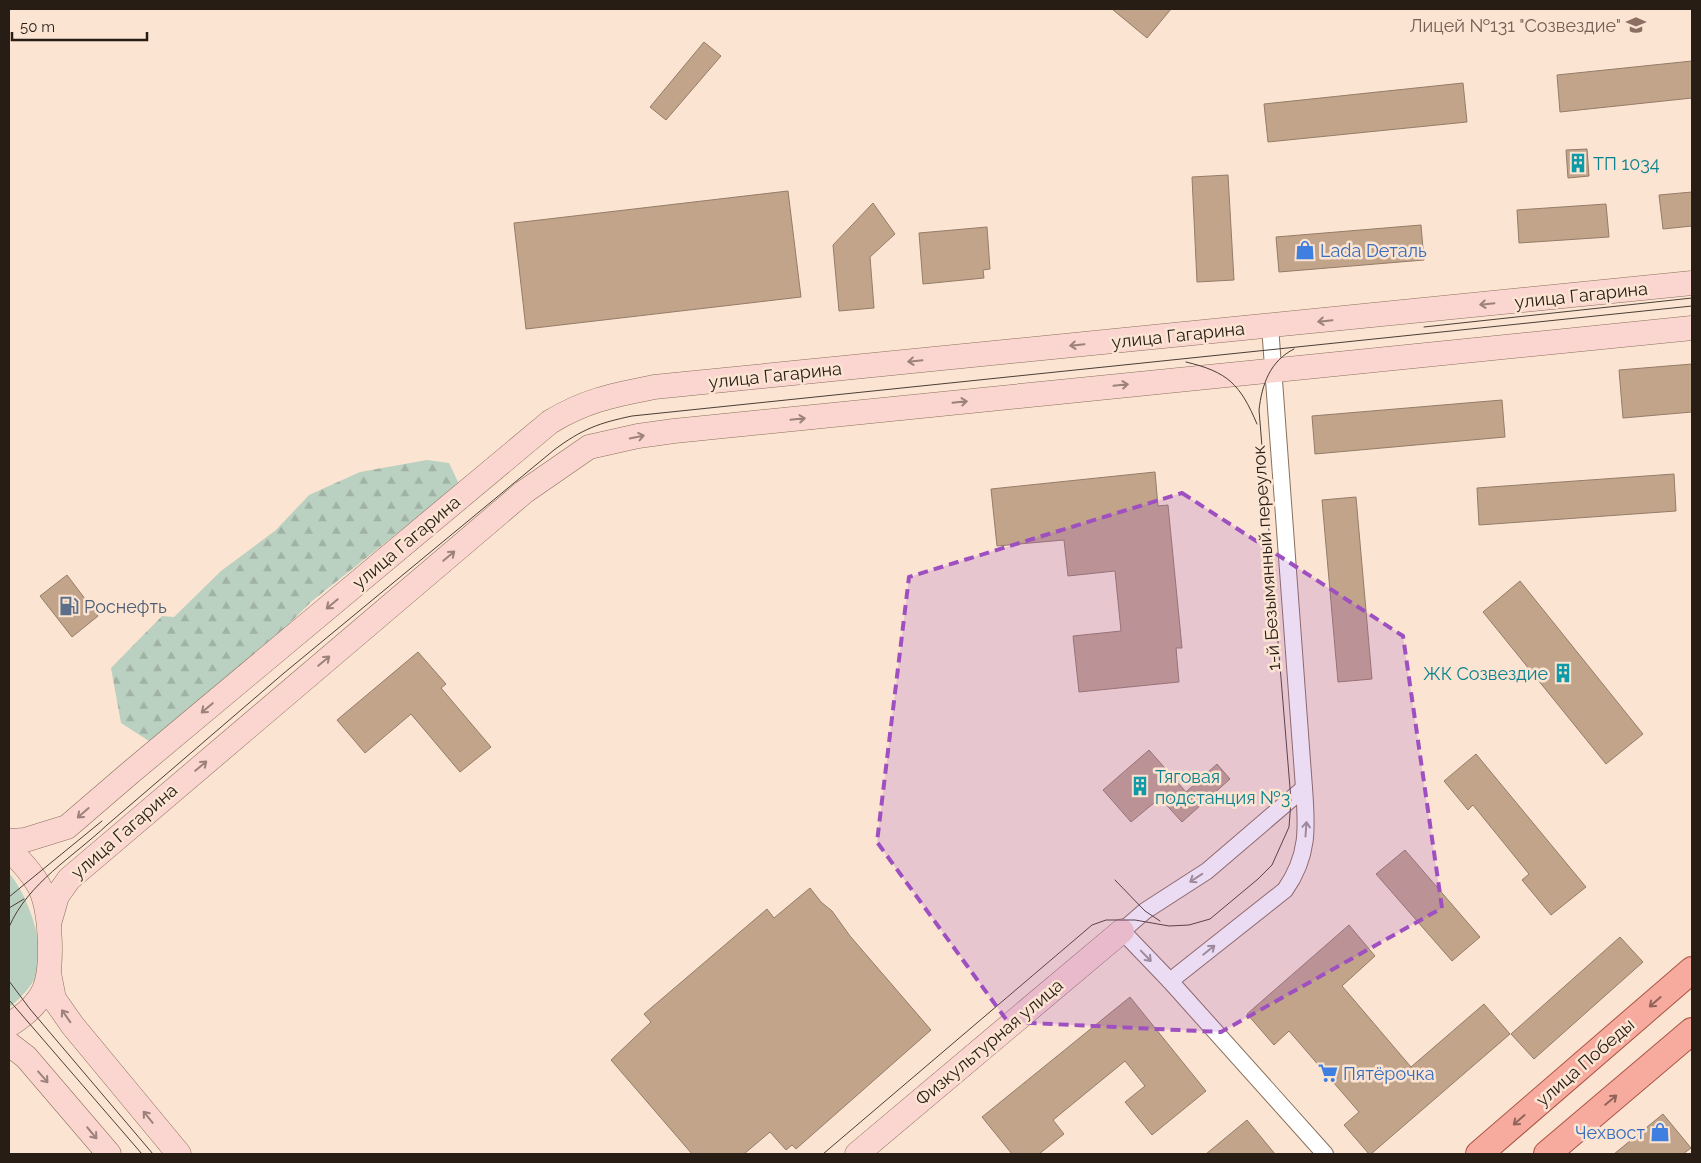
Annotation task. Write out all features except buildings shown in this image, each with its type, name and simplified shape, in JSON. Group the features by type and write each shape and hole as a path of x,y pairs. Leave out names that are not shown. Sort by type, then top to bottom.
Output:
{"main road":[{"name":"улица Гагарина","path":"9,840 25,840 67,827 550,422 570,410 595,400 654,387 1692,283"},
{"name":"улица Гагарина","path":"49,924 57,896 68,879 524,492 589,447 638,436 674,431 1692,328"},
{"path":"9,849 38,884 44,898 49,924 49,973 54,999 68,1019 179,1154"},
{"name":"Физкультурная улица","path":"857,1154 1122,931"},
{"name":"улица Победы","path":"1478,1154 1692,970"},
{"path":"9,1025 23,1017 44,992 49,973"},
{"path":"1547,1154 1692,1031"},
{"path":"9,1044 26,1057 109,1154"}],"street":[{"name":"1-й Безымянный переулок","path":"1170,981 1285,890 1294,877 1304,846 1307,826 1270,326"},
{"path":"1304,788 1207,871 1145,911 1122,931 1170,981 1324,1154"}],"highlighted area":[{"path":"1182,493 1403,636 1442,908 1221,1032 1008,1022 877,842 909,577"}],"green space":[{"path":"427,460 449,463 459,484 312,601 232,680 149,741 121,723 111,668 162,616 174,617 221,571 276,530 309,495 360,472"},
{"path":"9,873 22,893 33,918 39,945 39,957 34,980 9,1008"}],"tram line":[{"path":"1424,327 1692,298"},
{"path":"9,927 17,911 39,884 284,673 554,450 573,437 600,424 632,416 1692,306"},
{"path":"823,1154 1092,925 1106,920 1135,920 1169,926 1189,925 1210,919 1272,865 1289,827 1291,800 1259,410 1262,391 1273,367 1294,349"},
{"path":"1186,362 1212,370 1231,382 1245,399 1257,424"},
{"path":"9,897 102,821"},
{"path":"1115,880 1145,911 1160,921"},
{"path":"9,908 24,899"},
{"path":"9,981 30,1009 153,1154"},
{"path":"9,1000 142,1154"}],"place":[{"name":"Лицей №131 \"Созвездие\"","path":"1636,25"},
{"name":"ТП 1034","path":"1578,163"},
{"name":"Lada Dеталь","path":"1305,250"},
{"name":"Роснефть","path":"69,606"},
{"name":"ЖК Созвездие","path":"1563,673"},
{"name":"Тяговая подстанция №3","path":"1140,786"},
{"name":"Пятёрочка","path":"1328,1073"},
{"name":"Чехвост","path":"1660,1132"}]}
